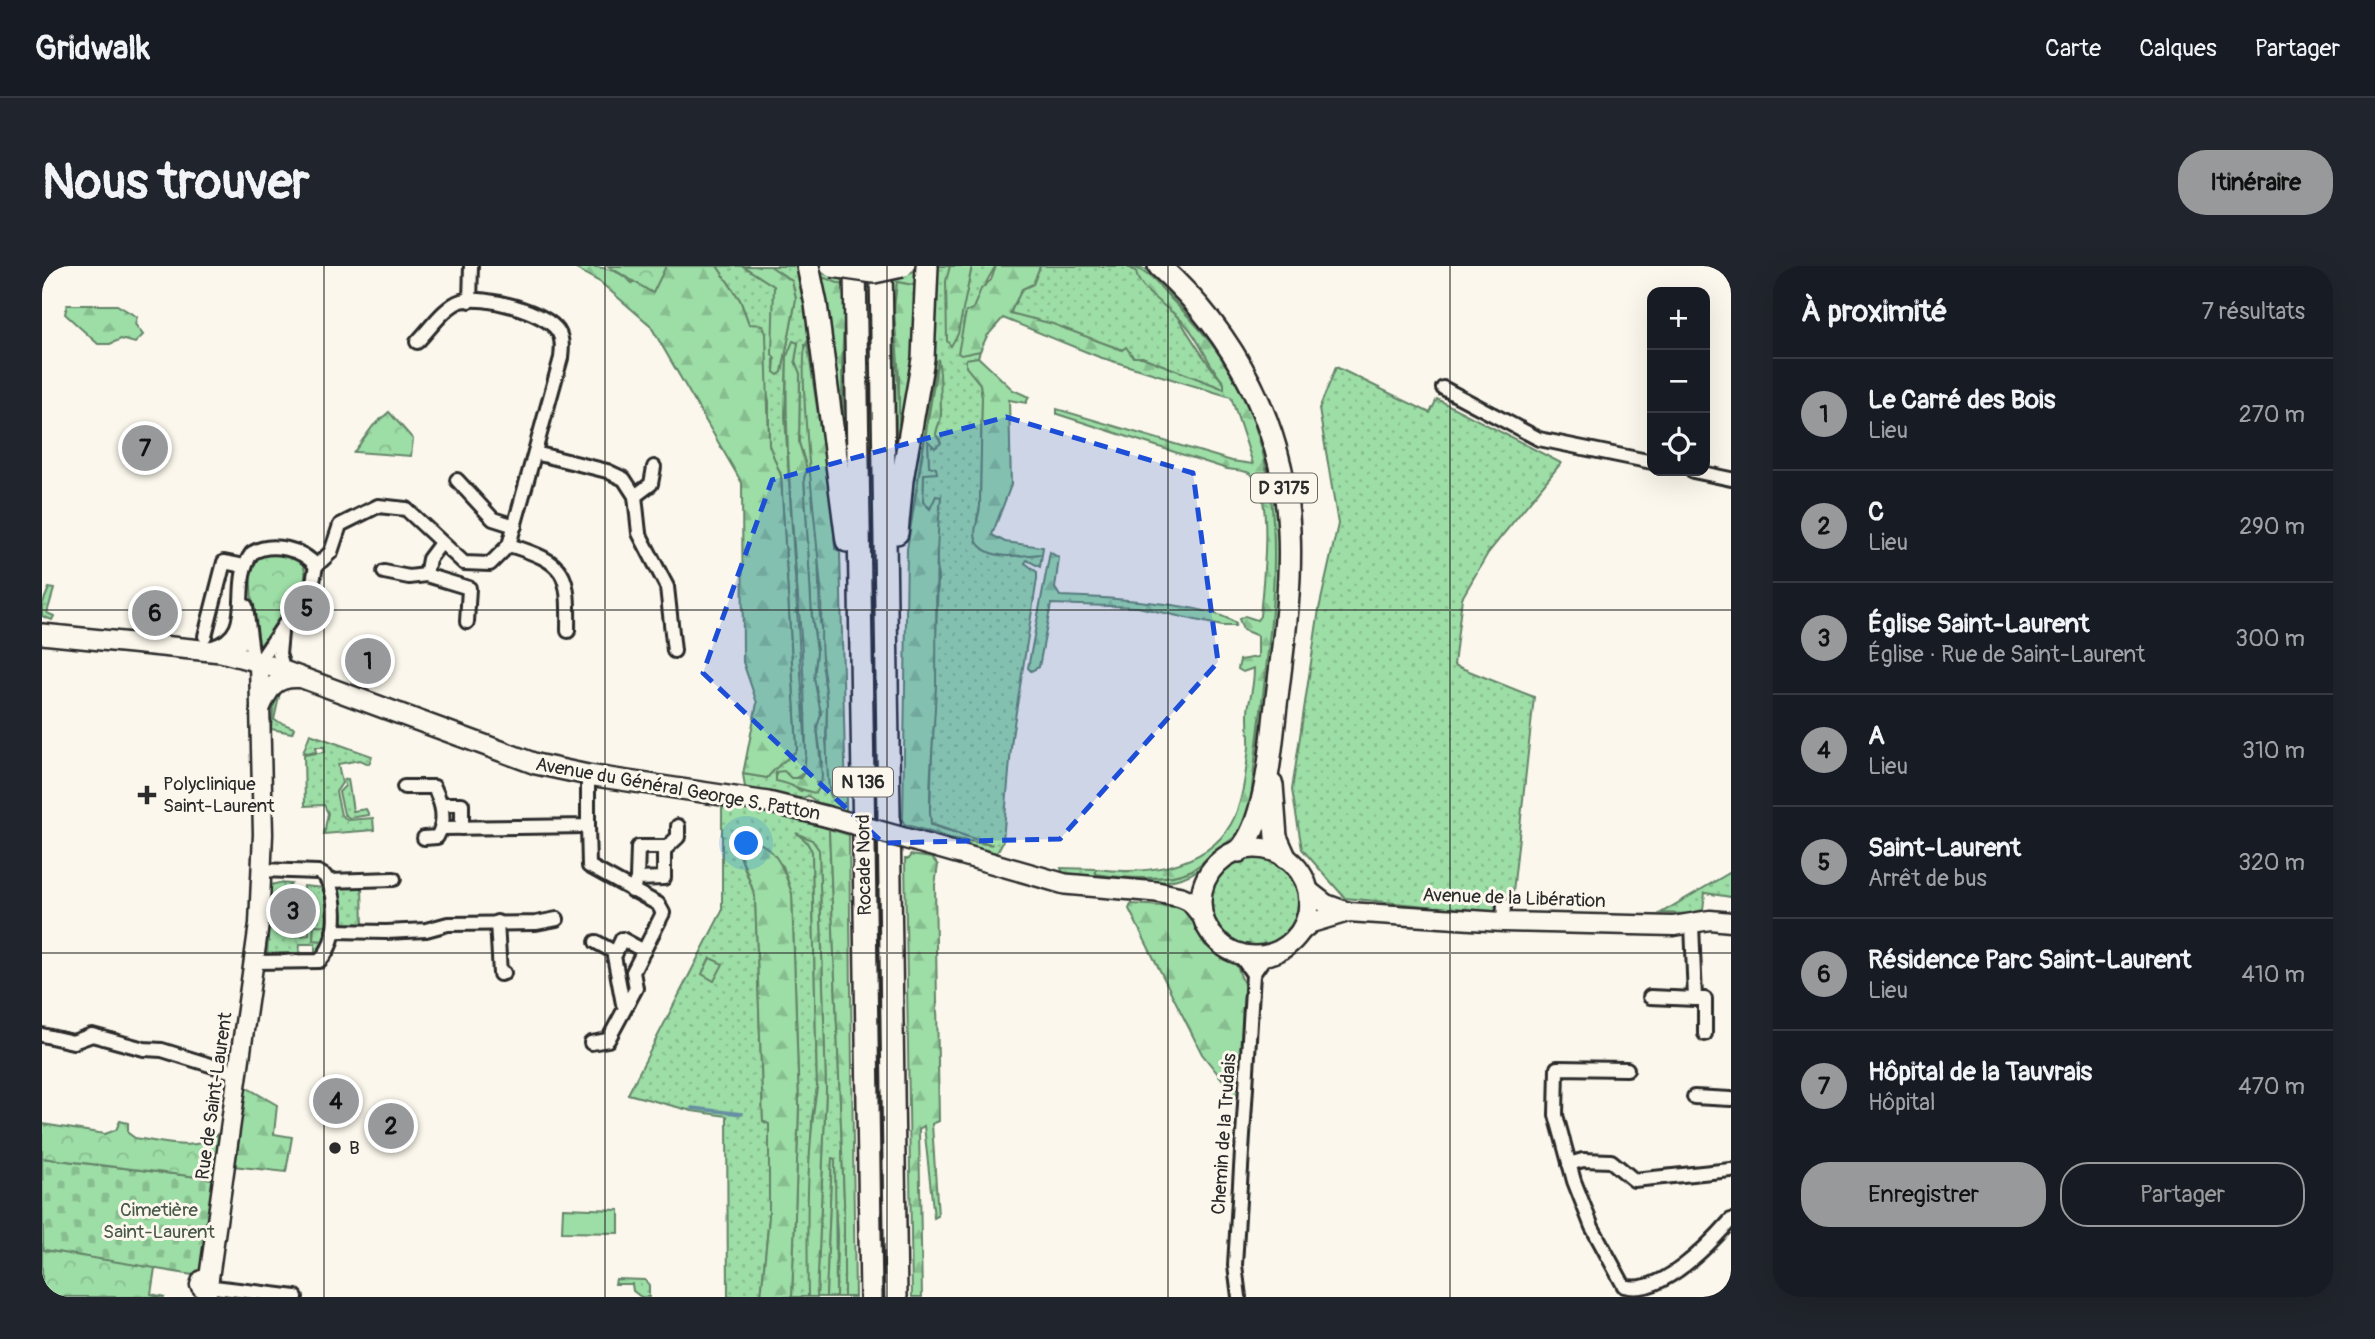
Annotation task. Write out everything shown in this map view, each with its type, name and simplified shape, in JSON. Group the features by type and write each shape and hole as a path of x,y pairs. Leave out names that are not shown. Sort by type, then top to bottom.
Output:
{"highway":[{"path":"808,266 837,452 850,566 864,853"},
{"path":"832,266 860,272 902,266"},
{"name":"Rocade Nord","path":"855,266 871,1297"},
{"name":"Rocade Nord","path":"881,266 897,1297"},
{"path":"889,793 898,527 902,480 923,359 927,266"},
{"name":"D 3175","path":"1159,266 1205,313 1239,361 1257,397 1277,456 1288,513 1289,566 1271,748 1254,828 1239,850"},
{"name":"D 3175","path":"1271,748 1273,820 1285,857"}],"main road":[{"name":"Avenue du Général George S. Patton","path":"42,634 203,643 514,757 588,775 754,799 829,817 1054,881 1157,892 1190,901 1203,917"},
{"path":"1268,849 1285,857 1300,871 1308,890 1309,912 1300,932 1286,947 1266,955 1239,954 1217,940 1203,917 1203,888 1219,862 1239,850 1268,849"},
{"name":"Avenue du Général George S. Patton","path":"1157,892 1190,884 1212,870"}],"street":[{"path":"470,301 471,266"},
{"path":"256,661 313,582 316,566 331,552 340,525 378,506 406,509 464,563 482,565 495,561 509,545 561,358 561,337 556,328 522,308 470,301 453,306 417,342"},
{"path":"1443,388 1539,439 1647,461"},
{"path":"535,453 607,471 624,479 635,496 639,533 667,587 670,638 674,651"},
{"path":"635,496 651,484 654,467"},
{"path":"1710,475 1731,479"},
{"path":"457,480 493,519 515,526"},
{"path":"426,575 429,559 441,543"},
{"path":"509,545 545,556 559,569 569,592 568,631"},
{"path":"244,566 224,562 203,643 228,642 236,632 244,566 252,553 264,547 303,554 316,566"},
{"path":"384,572 410,577 426,575 469,588 467,622"},
{"path":"243,582 247,620 256,661"},
{"path":"222,652 240,644 247,620"},
{"path":"281,629 279,654 291,675"},
{"name":"Rue de Saint-Laurent","path":"209,1289 255,962 262,870 256,661"},
{"name":"Rue de Saint-Laurent","path":"258,715 274,683 291,675"},
{"path":"588,775 589,866 635,885 658,904 663,913 633,972 636,988 608,1040 591,1043"},
{"path":"404,787 434,787 442,804 442,828 437,837 424,838"},
{"path":"442,804 462,804 462,828"},
{"path":"664,850 678,837 678,825"},
{"path":"442,828 588,826"},
{"path":"638,847 664,847 664,878 635,885 638,847"},
{"path":"255,962 319,961 328,954 333,931 333,900 328,881 318,872 262,870"},
{"path":"328,881 394,879"},
{"path":"1308,890 1326,904 1348,912"},
{"name":"Avenue de la Libération","path":"1300,932 1311,923 1348,912 1504,913 1692,924 1710,920 1731,922"},
{"path":"333,931 412,931 448,924 536,923 556,919"},
{"path":"496,922 500,974 504,973"},
{"path":"1692,924 1695,999"},
{"path":"628,1003 623,1004 614,956 622,939 644,951"},
{"path":"596,942 615,953"},
{"path":"1239,954 1253,974 1266,955"},
{"name":"Chemin de la Trudais","path":"1239,1297 1235,1265 1253,974"},
{"path":"1650,997 1705,999 1705,1034"},
{"path":"42,1035 73,1042 92,1035 144,1049 162,1050 239,1074"},
{"path":"1626,1069 1557,1068 1556,1115 1569,1164 1592,1227 1624,1286 1634,1291 1657,1290 1694,1261 1731,1220"},
{"path":"1694,1097 1731,1099"},
{"path":"1569,1164 1583,1160 1611,1161 1634,1180 1731,1170"},
{"path":"209,1289 296,1297"}],"highlighted area":[{"path":"1006,417 1193,473 1218,662 1060,839 883,843 703,673 772,480"}],"green space":[{"path":"571,266 612,270 632,283 647,266 717,266 740,300 749,324 763,325 766,334 769,445 781,476 797,750 767,778 743,774 757,703 743,662 742,483 650,325 600,282"},
{"path":"608,266 666,266 653,293"},
{"path":"717,266 743,266 774,286 774,372 782,372 796,299 792,281 770,266 800,266 831,459 840,551 835,549 812,358 809,346 805,345 808,443 818,546 820,623 824,640 822,657 827,703 826,741 833,801 840,805 846,802 846,812 825,807 808,796 796,800 745,788 743,774 767,778 797,750 781,476 769,445 769,401 753,327 749,324 740,300","holes":["798,343 795,361 800,374 799,443 807,469 804,478 812,618 817,651 814,678 821,714 817,727 822,763 815,783 801,791 787,783 804,773 806,753 785,416 787,356"]},
{"path":"743,266 770,266 792,281 796,299 782,372 778,375 774,372 775,359 772,354 774,286"},
{"path":"863,266 874,266 889,1282 878,1282"},
{"path":"935,266 950,266 947,308 956,339 972,266 996,266 973,309 966,312 963,325 971,352 980,351 978,357 967,359 980,384 982,397 980,507 977,519 980,546 1002,555 1042,554 1040,567 1027,560 1025,563 1037,572 1037,579 1012,737 1003,841 997,853 970,849 905,829 904,824 950,838 989,844 931,824 938,579 936,542 941,497 931,509 923,502 924,474 929,472 928,441 932,442 932,446 940,440 936,435 941,416 939,368 935,368 913,511 910,524 905,523"},
{"path":"950,266 972,266 958,334 951,346 947,341 946,281"},
{"path":"996,266 1040,266 1033,284 1022,289 1010,313 1053,324 1122,350 1126,347 1133,357 1142,357 1224,389 1224,383 1187,326 1147,291 1136,271 1126,266 1141,271 1179,307 1223,361 1252,418 1268,479 1274,541 1272,605 1251,799 1241,830 1196,868 1182,874 1131,878 1096,874 1096,869 1132,871 1171,866 1189,860 1220,839 1235,816 1247,766 1248,709 1254,668 1243,672 1238,669 1240,660 1258,657 1258,636 1243,630 1239,619 1245,616 1257,620 1260,616 1265,563 1262,497 1257,482 1249,473 1227,469 1057,414 1057,409 1232,461 1253,464 1231,397 1099,357 1003,318 987,336 980,351 961,355 958,353 966,312 973,309 981,289 991,280"},
{"path":"1040,266 1126,266 1142,277 1169,305 1224,383 1224,389 1142,357 1133,357 1130,352 1010,313 1022,289 1033,284"},
{"path":"1132,266 1154,275 1185,306 1226,359 1242,389 1266,452 1278,519 1280,552 1261,766 1245,827 1234,844 1193,873 1155,883 1123,882 1063,874 1061,868 1096,869 1096,874 1128,878 1171,876 1191,870 1237,836 1245,820 1255,786 1274,552 1272,506 1264,461 1251,418 1230,375 1201,332 1178,305 1152,279"},
{"path":"916,270 920,273 917,364 894,499 896,425 893,280","holes":["897,282 918,286 917,350 901,443 894,310"]},
{"path":"822,273 846,281 846,460 819,275","holes":["832,282 843,285 845,292 843,425"]},
{"path":"825,278 843,285 845,292 843,436 821,281"},
{"path":"897,282 918,286 918,325 899,440 899,377 894,310"},
{"path":"67,305 117,305 137,317 135,324 143,335 135,343 121,339 110,344 98,344 65,314"},
{"path":"793,341 798,343 795,361 800,374 799,443 807,469 804,478 812,618 817,651 814,678 821,714 817,727 822,776 821,782 816,783 819,788 816,793 776,781 776,772 784,771 791,778 801,778 806,753 788,455 787,356"},
{"path":"807,342 833,512 835,549 840,551 846,802 840,806 830,794 827,772 827,700 821,650 821,590 804,383"},
{"path":"978,357 1013,390 1029,397 1026,403 1009,400 1011,485 992,535 1005,542 1043,547 1042,554 993,554 980,546 975,536 980,505 982,397 980,384 966,367 966,359"},
{"path":"938,359 941,416 936,435 941,443 935,448 928,441 929,466 936,468 937,473 924,474 923,502 930,509 936,496 941,497 937,567 936,684 930,781 931,825 993,845 950,838 904,824 903,821 907,549"},
{"path":"1336,367 1430,413 1437,399 1561,463 1488,553 1462,598 1454,665 1534,697 1511,911 1487,912 1345,898 1302,849 1292,790 1319,609 1338,524 1319,409"},
{"path":"389,412 413,439 411,456 354,452 373,426"},
{"path":"1050,552 1059,558 1055,588 1060,596 1180,606 1224,617 1236,624 1222,626 1138,607 1051,604 1039,667 1031,671 1028,668"},
{"path":"260,553 293,557 303,566 305,573 304,583 263,648 255,645 250,572 251,563"},
{"path":"49,588 54,589 47,613 54,616 52,620 42,616 42,605"},
{"path":"280,692 274,720 294,728 292,733 271,729 275,694"},
{"path":"310,734 372,756 369,764 360,760 338,764 342,783 336,792 341,815 348,820 373,818 374,830 324,834 328,813 324,805 305,806 304,755 325,752 324,747 316,747 316,752 303,753"},
{"path":"348,779 353,811 366,809 369,815 349,818 344,814 339,792 345,786 344,780"},
{"path":"722,807 781,815 829,829 844,1200 844,1297 836,1297 837,1235 832,1158 826,1297 817,1297 826,1090 819,850 812,840 806,841 812,851 817,1088 812,1117 808,1297 792,1297 799,1106 792,894 783,866 746,836 734,833 733,838 755,896 763,1121 769,1124 769,1217 761,1297 728,1297 727,1116 692,1111 628,1094 722,911"},
{"path":"829,829 849,835 855,1297 844,1297 844,1200"},
{"path":"733,833 757,842 773,853 792,894 799,1106 792,1297 761,1297 769,1217 769,1124 763,1121 755,896"},
{"path":"796,833 812,840 819,850 826,1090 817,1297 808,1297 809,1166 817,1088 812,851 806,841"},
{"path":"910,855 932,858 938,865 935,885 939,1121 932,1124 938,1216 934,1218 924,1126 919,1129 922,1297 912,1297 905,859 909,859"},
{"path":"1247,857 1265,857 1282,864 1295,877 1302,894 1302,912 1295,929 1282,942 1265,949 1247,949 1230,942 1217,929 1210,912 1210,894 1217,877 1230,864"},
{"path":"1731,872 1731,897 1705,893 1703,910 1687,914 1661,913"},
{"path":"291,884 288,888 289,898 280,908 279,922 282,923 282,931 286,932 286,937 309,935 308,914 302,913 304,886 324,888 329,903 329,926 314,925 313,940 327,941 315,953 315,944 300,944 299,957 267,956 271,885"},
{"path":"362,886 363,925 346,925 339,916 336,887"},
{"path":"1131,904 1180,907 1190,913 1205,945 1237,966 1246,990 1242,1099 1238,1099 1202,1054 1129,909"},
{"path":"314,925 329,926 327,941 313,940"},
{"path":"710,958 723,964 714,981 702,974"},
{"path":"244,1086 277,1105 274,1134 292,1137 286,1172 233,1166"},
{"path":"120,1121 128,1123 128,1133 135,1138 169,1144 201,1143 220,1132 214,1179 42,1158 42,1124 105,1134 116,1130"},
{"name":"Cimetière Saint-Laurent","path":"42,1158 214,1179 199,1276 43,1250"},
{"path":"832,1158 835,1159 836,1297 826,1297"},
{"path":"563,1208 619,1210 619,1233 562,1232"},
{"path":"42,1243 44,1250 155,1268 151,1294 165,1297 42,1297"},
{"path":"616,1279 645,1280 649,1285 649,1297 641,1297 633,1291 632,1284 615,1284"}],"waterway":[{"path":"692,1108 742,1114"}],"place":[{"name":"Hôpital de la Tauvrais","path":"145,448"},
{"name":"Saint-Laurent","path":"307,608"},
{"name":"Résidence Parc Saint-Laurent","path":"155,613"},
{"name":"Le Carré des Bois","path":"368,661"},
{"name":"Polyclinique Saint-Laurent","path":"147,795"},
{"name":"Église Saint-Laurent","path":"293,911"},
{"name":"A","path":"336,1101"},
{"name":"C","path":"391,1126"},
{"name":"B","path":"335,1148"}]}
